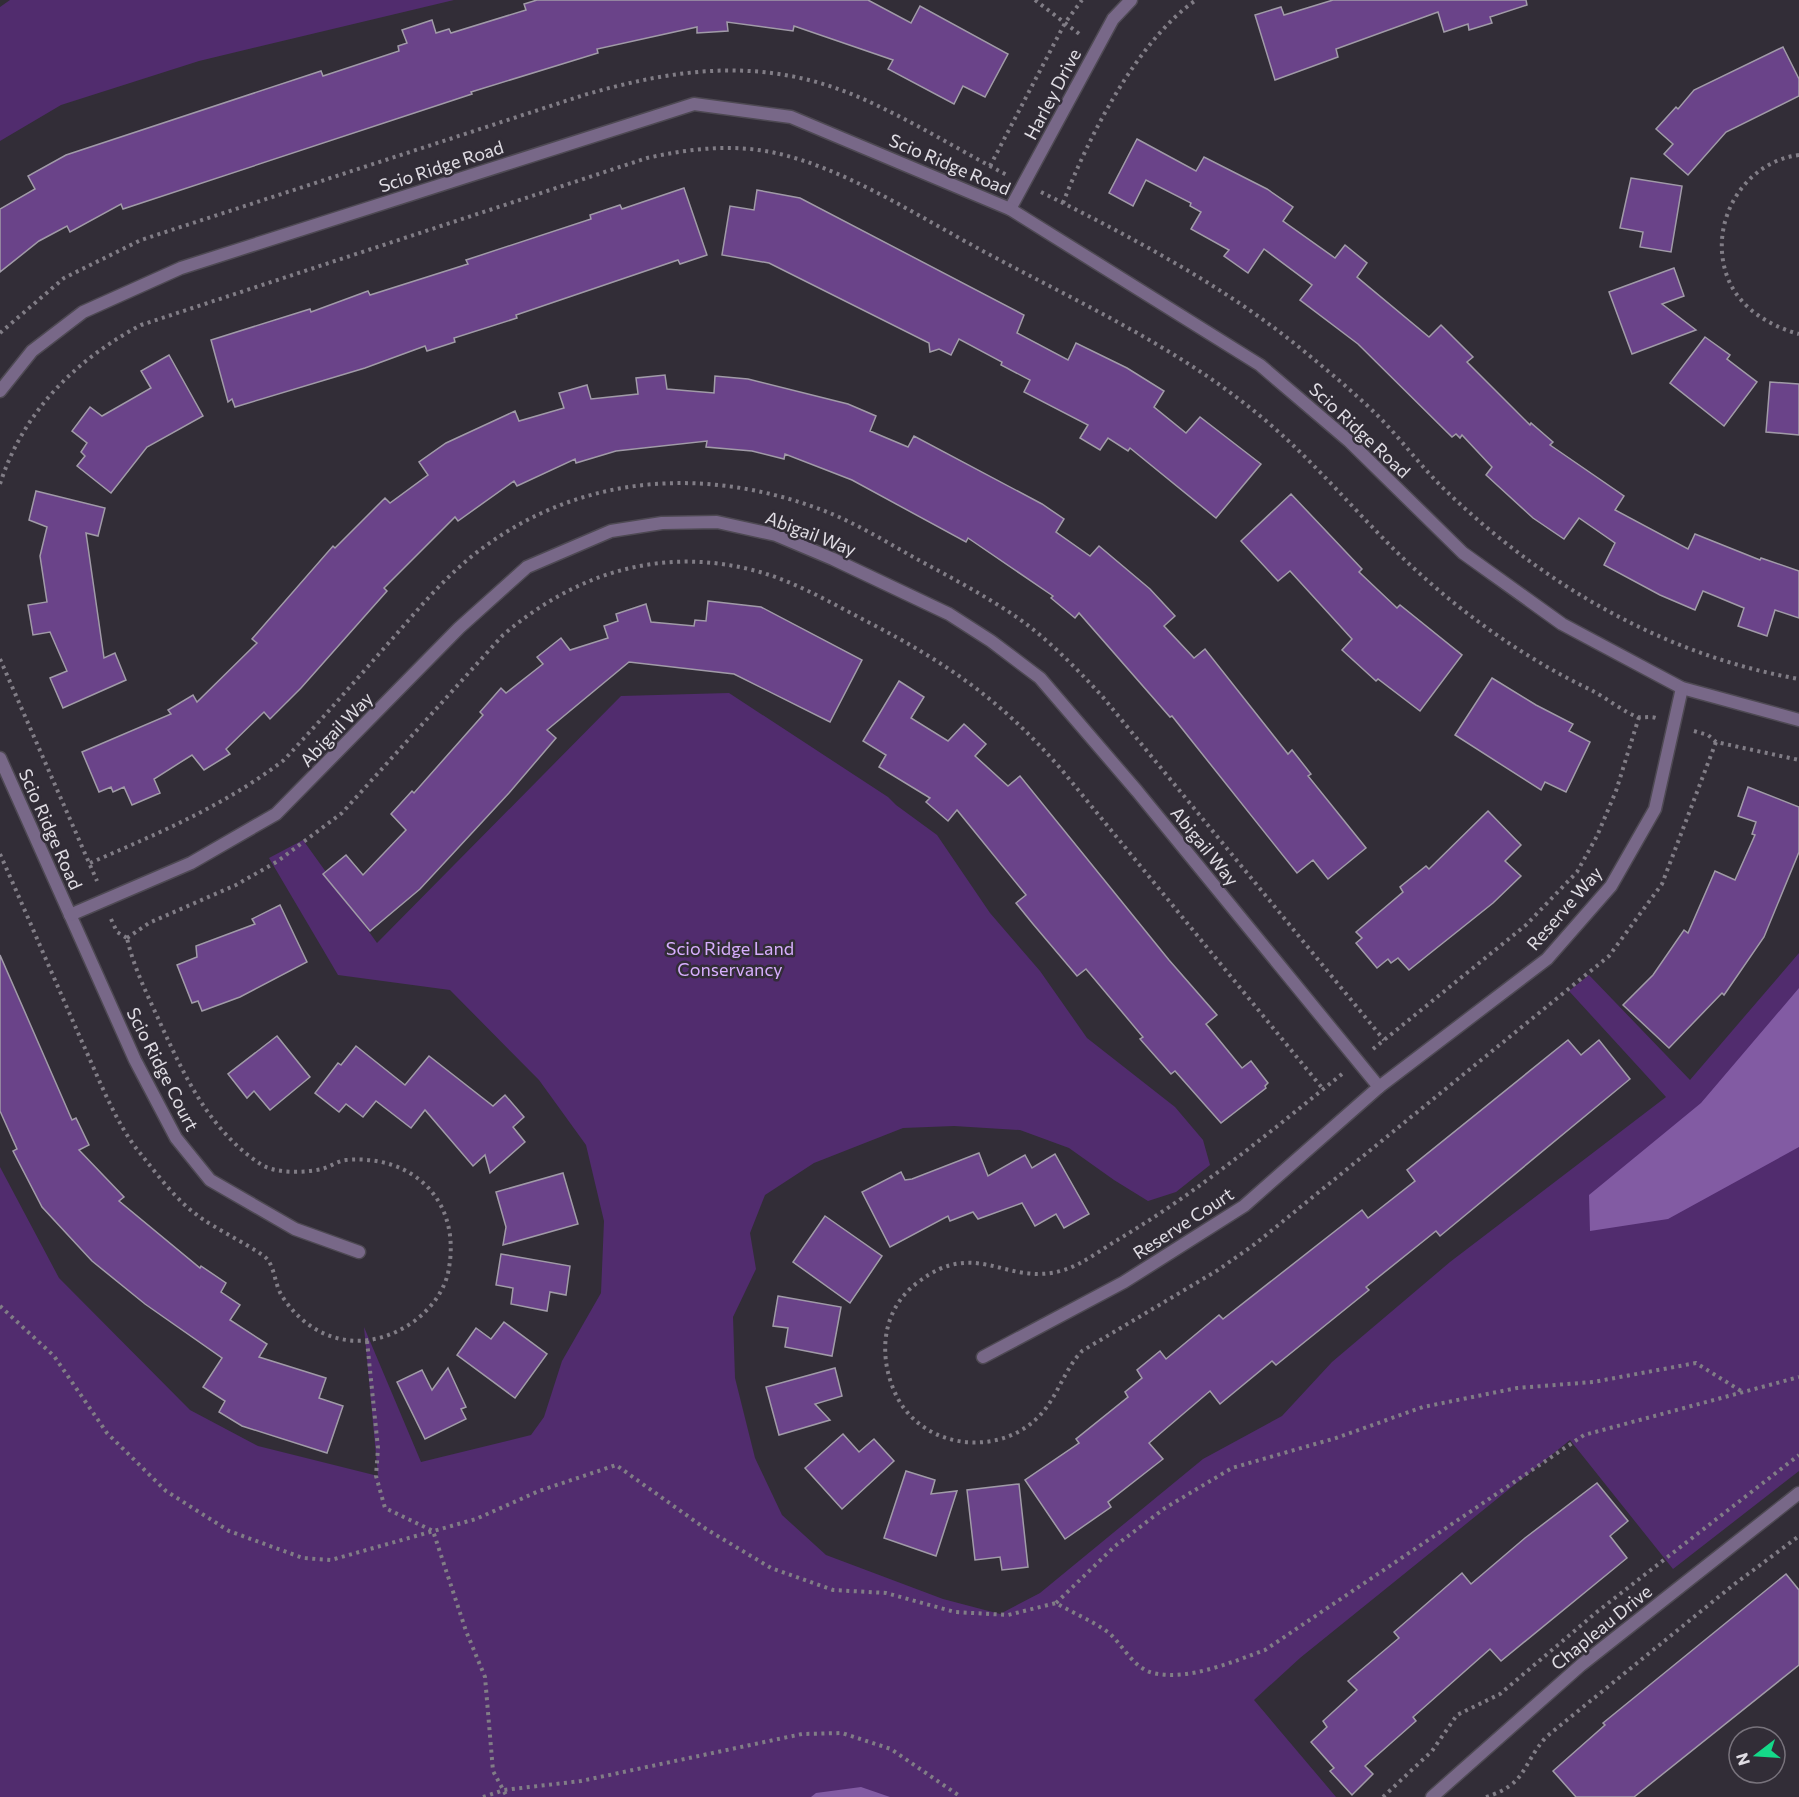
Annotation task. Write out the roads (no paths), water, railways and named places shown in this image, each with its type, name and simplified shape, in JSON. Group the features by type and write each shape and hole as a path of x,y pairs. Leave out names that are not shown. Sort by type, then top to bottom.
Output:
{"street":[{"name":"Harley Drive","path":"1010,209 1113,19 1131,0"},
{"name":"Scio Ridge Road","path":"0,391 32,351 83,312 181,267 694,104 791,117 1010,209 1260,365 1349,441 1463,553 1562,624 1682,688 1799,720"},
{"name":"Abigail Way","path":"70,915 191,863 276,814 459,628 527,567 611,531 662,523 717,522 776,535 939,609 991,641 1040,678 1137,791 1379,1087"},
{"name":"Reserve Way","path":"1379,1087 1547,959 1611,886 1655,809 1682,688"},
{"name":"Scio Ridge Road","path":"0,758 70,915"},
{"name":"Scio Ridge Court","path":"70,915 135,1060 176,1138 210,1180 295,1229 359,1251"},
{"name":"Reserve Court","path":"983,1357 1124,1282 1244,1206 1379,1087"},
{"name":"Chapleau Drive","path":"1432,1797 1581,1665 1799,1493"}],"park label":[{"name":"Scio Ridge Land Conservancy","path":"730,958"}]}
